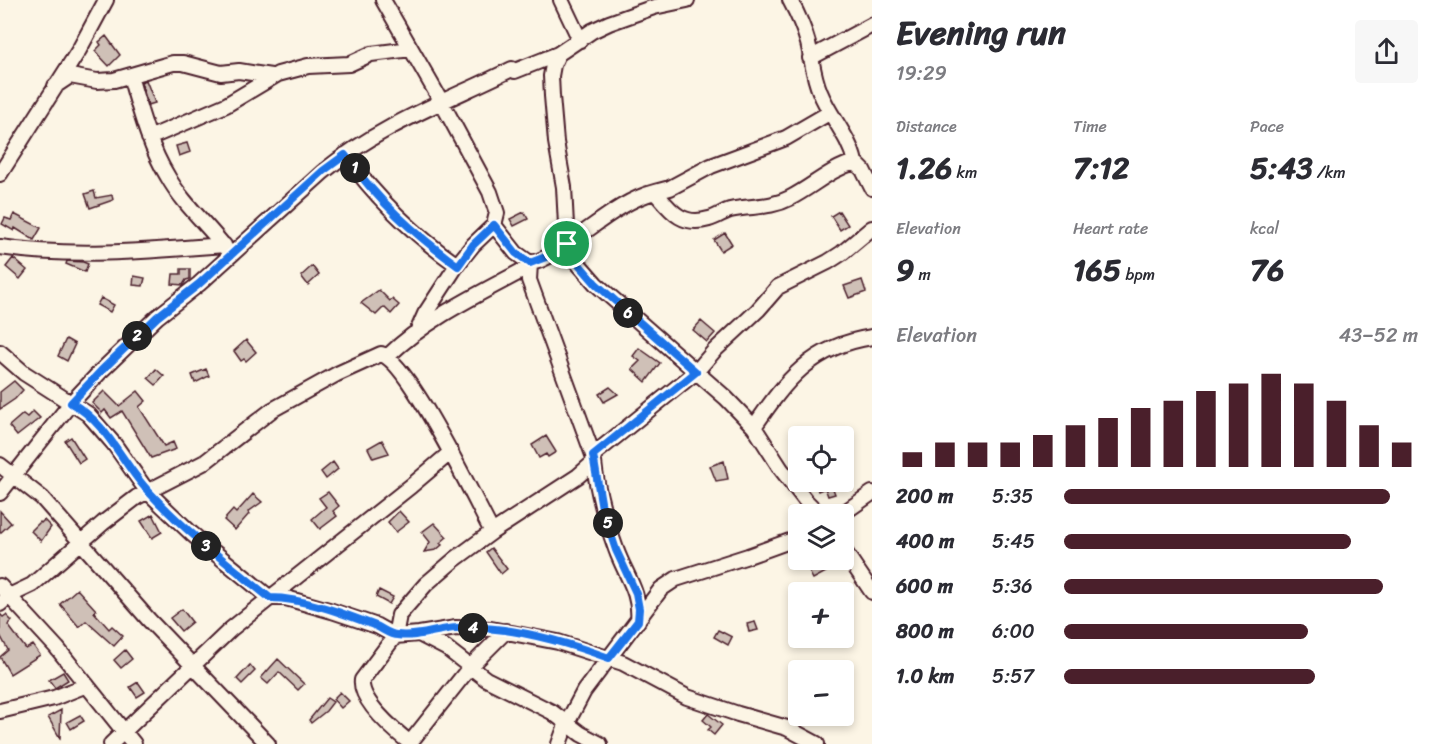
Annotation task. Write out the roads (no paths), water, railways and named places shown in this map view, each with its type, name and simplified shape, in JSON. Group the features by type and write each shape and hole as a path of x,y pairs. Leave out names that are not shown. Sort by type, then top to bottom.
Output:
{"street":[{"path":"0,174 86,39 106,0"},
{"path":"383,0 441,101 494,202 497,213 494,225 473,245 425,314 417,332"},
{"path":"561,0 580,40"},
{"path":"0,493 71,403 101,371 157,317 199,284 227,250 345,155 383,131 441,101 512,69 515,71 558,54 592,31 654,7 687,0"},
{"path":"790,0 808,44 819,89 829,113 839,124 852,148 855,162 863,170 872,188"},
{"path":"810,58 872,25"},
{"path":"149,138 226,105 271,76 308,66 349,64 371,54 411,49"},
{"path":"558,54 551,76 556,141 564,187 567,244 570,254 596,284 696,372 754,427 781,469 809,504"},
{"path":"55,86 70,76 104,82 173,63 183,63 221,73 239,71 271,76"},
{"path":"130,76 149,138 166,176 227,250"},
{"path":"388,356 405,339 485,289 551,255 615,211 643,196 670,188 711,166 786,138 829,113"},
{"path":"345,155 368,184 412,231 458,266"},
{"path":"656,192 669,210 676,215 682,219 698,221 728,211 763,207 788,199 838,168 855,162"},
{"path":"494,225 516,253 529,265 529,280 593,458 602,508 616,550 636,593 639,609 638,621"},
{"path":"506,631 470,667 409,743 378,712 361,687 362,680 396,636 399,615 409,602 454,560 492,532 578,476 593,458 696,372 714,351 759,310 778,287 835,258 872,228"},
{"path":"0,247 51,252 120,254 227,250"},
{"path":"754,427 801,367 826,351 872,337"},
{"path":"0,352 24,373 88,414 147,491 192,534 270,598 286,598 320,608 377,626 396,636 456,628 506,631 558,642 623,663 687,697 787,728 817,744"},
{"path":"134,744 57,648 3,595 32,585 121,508 147,491 205,462 272,410 368,359 381,354 388,356 408,381 451,452 492,532"},
{"path":"111,744 231,628 451,452"},
{"path":"0,465 42,498 80,544 191,666 268,744"},
{"path":"854,506 872,493"},
{"path":"559,744 584,691 656,595 668,584 788,542"},
{"path":"854,565 872,592"},
{"path":"419,634 446,648 486,680 552,712 566,725 600,744"},
{"path":"0,711 54,698 87,685"}]}
